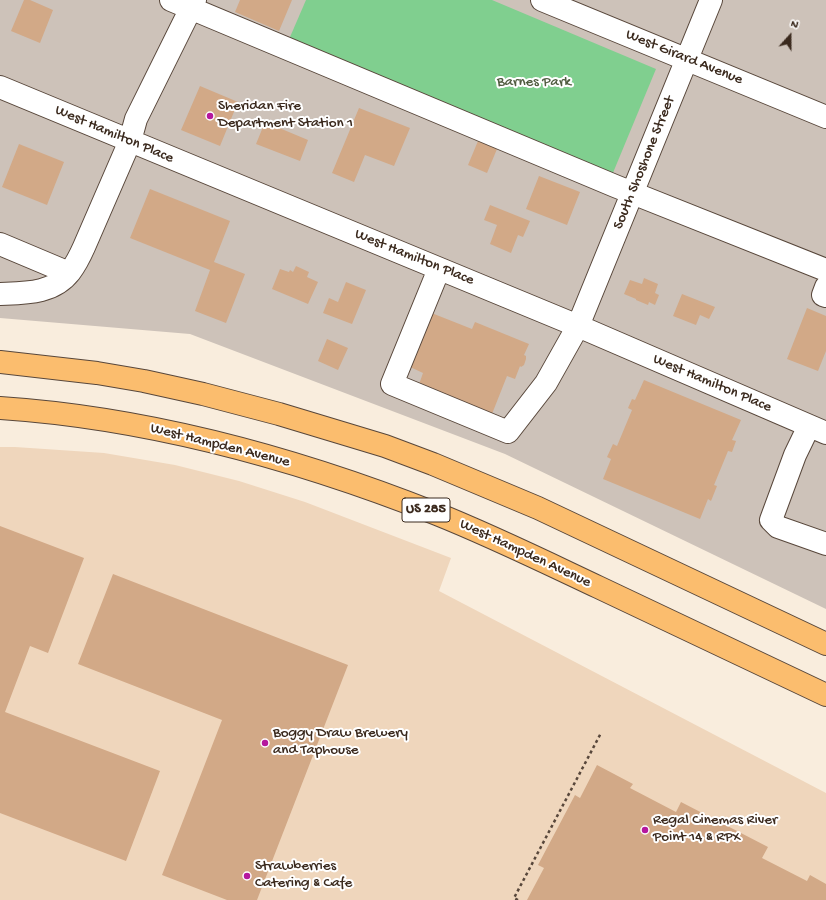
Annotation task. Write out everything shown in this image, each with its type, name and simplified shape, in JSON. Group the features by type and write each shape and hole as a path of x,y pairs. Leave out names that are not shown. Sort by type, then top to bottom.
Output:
{"highway":[{"path":"0,362 144,381 203,394 279,414 385,446 433,464 538,508 826,644"},
{"name":"West Hampden Avenue","path":"0,408 96,418 190,436 291,463 388,496 436,514 504,543 826,695"}],"street":[{"path":"171,0 193,4 496,137 826,270"},
{"name":"West Girard Avenue","path":"542,0 826,117"},
{"name":"South Shoshone Street","path":"439,269 392,384 508,432 546,383 578,326 711,0"},
{"path":"0,294 30,293 44,290 58,283 69,273 78,260 130,141 136,118 193,4"},
{"name":"West Hamilton Place","path":"0,87 578,326 821,430"},
{"path":"0,244 69,273"},
{"path":"826,287 823,295 826,296"},
{"path":"821,430 795,455 771,520 778,527 826,544"}],"path":[{"path":"518,900 514,898 600,733"}],"shaded area":[{"path":"0,0 826,0 826,609 505,454 190,334 0,318"},
{"path":"0,447 104,453 175,465 239,481 305,502 451,558 439,591 826,793 826,900 0,900"}],"green space":[{"name":"Barnes Park","path":"306,0 492,0 656,69 610,180 287,44"}],"building":[{"path":"24,0 30,0 53,10 40,43 11,31"},
{"path":"240,0 292,0 279,31 235,12"},
{"name":"Sheridan Fire Department Station 1","path":"200,86 238,102 220,146 181,130"},
{"path":"359,108 410,128 394,166 365,155 354,182 332,173"},
{"path":"265,122 308,140 300,161 256,144"},
{"path":"478,141 497,149 487,173 468,165"},
{"path":"19,144 64,162 47,205 2,187"},
{"path":"539,176 580,192 567,225 526,209"},
{"path":"150,189 230,221 214,262 245,274 226,323 195,311 210,270 130,238"},
{"path":"490,205 530,221 523,237 518,235 511,253 490,244 497,225 484,220"},
{"path":"296,266 309,272 307,277 318,282 308,304 272,289 280,269 289,272 290,270 293,272"},
{"path":"644,278 658,284 655,293 659,295 655,305 649,302 648,305 624,294 630,280 642,284"},
{"path":"346,282 366,290 352,324 323,313 329,298 338,302"},
{"path":"682,294 715,307 709,319 700,315 696,325 673,316"},
{"path":"807,308 826,316 826,351 818,371 787,359"},
{"path":"429,312 472,329 475,322 529,344 524,355 526,356 526,359 524,365 521,367 520,366 515,379 507,376 490,419 417,390 423,373 408,366"},
{"path":"327,339 348,348 338,370 318,361"},
{"path":"644,380 741,420 732,440 736,441 732,452 728,451 714,485 717,486 711,501 708,499 700,519 603,479 611,459 607,457 613,444 617,446 632,410 628,408 632,399 635,400"},
{"path":"0,526 84,558 48,653 30,646 5,712 160,771 126,861 0,813"},
{"path":"113,574 348,665 257,900 227,900 162,875 222,720 78,664"},
{"name":"Regal Cinemas River Point 14 & RPX","path":"597,765 633,784 630,788 676,812 681,802 768,847 762,858 807,881 810,875 826,884 826,900 527,900 544,868 538,865 575,795 580,798"}],"place":[{"name":"Sheridan Fire Department Station 1","path":"210,116"},
{"name":"Boggy Draw Brewery and Taphouse","path":"265,743"},
{"name":"Regal Cinemas River Point 14 & RPX","path":"645,830"},
{"name":"Strawberries Catering & Cafe","path":"247,876"}]}
